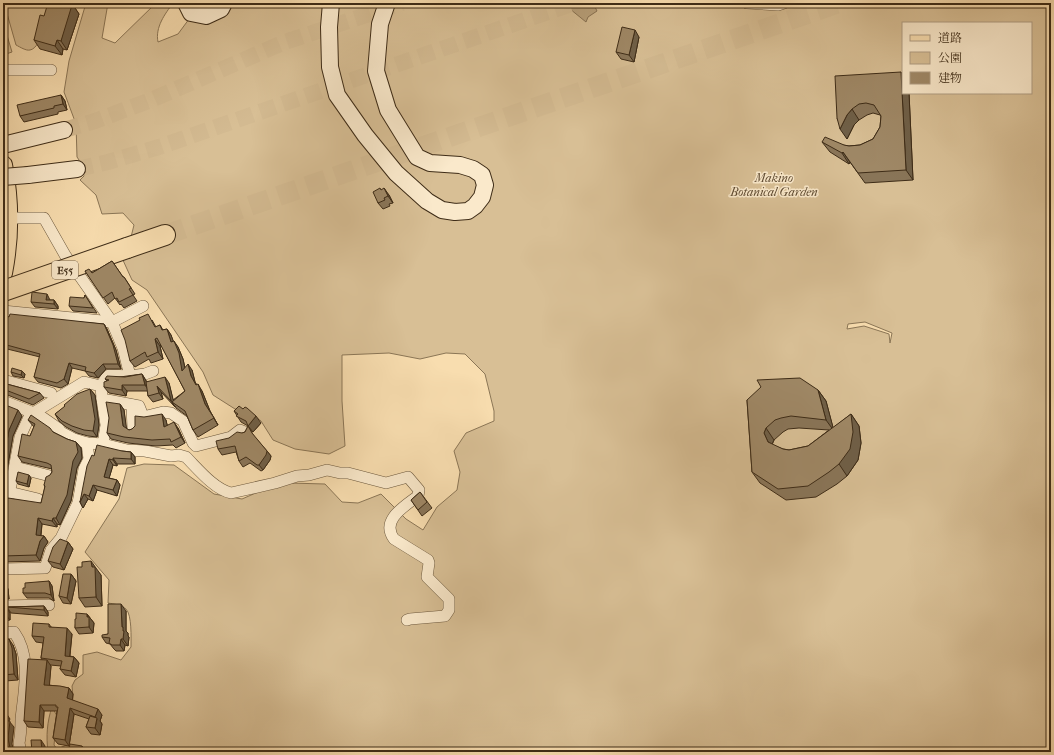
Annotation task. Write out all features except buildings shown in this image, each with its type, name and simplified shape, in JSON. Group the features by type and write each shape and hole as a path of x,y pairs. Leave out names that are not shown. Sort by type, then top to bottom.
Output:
{"highway":[{"name":"E55","path":"3,291 165,235"}],"main road":[{"path":"186,3 191,13 206,16 221,10 224,3"},
{"path":"330,3 330,67 337,95 365,135 396,173 427,201 442,210 455,212 468,211 475,206 482,197 485,185 482,175 472,169 460,165 430,163 417,156 388,110 376,71 380,24 387,3"},
{"path":"3,145 64,130"},
{"path":"3,165 8,195 9,220 3,273"},
{"path":"3,177 77,169"}],"street":[{"path":"747,3 778,5 784,3"},
{"path":"3,70 51,70"},
{"path":"9,220 17,218 44,218 64,255 112,322 123,348 130,376"},
{"path":"3,310 112,322 143,306"},
{"path":"103,444 106,425 101,386 106,378 109,375 130,376 146,374 152,371"},
{"path":"3,380 51,393"},
{"path":"3,511 15,467 16,452 20,437 30,415 84,382 101,386"},
{"path":"102,400 140,406 143,416 167,412 181,419 196,446 231,437 240,430 245,432"},
{"path":"3,402 34,412 59,429 61,432 74,439 87,443 103,444 126,450 145,451 186,457 212,482 226,492 232,493 327,470 348,473 386,483 408,477 411,478 419,490 418,496 393,516 390,524 392,536 394,539 428,560 430,563 427,577 449,599 449,610 445,616 407,620"},
{"path":"132,405 133,429"},
{"path":"3,569 45,568 51,550 61,538 78,503 84,469 89,459 87,443"},
{"path":"15,467 50,476"},
{"path":"9,492 38,499"},
{"path":"3,606 50,605"},
{"path":"3,633 14,632 19,640 24,656 26,683 19,743 21,752"}],"green space":[{"path":"4,3 51,3 41,37 34,48 27,50 16,45"},
{"name":"Makino Botanical Garden","path":"86,3 108,3 102,38 115,43 156,3 173,3 159,26 157,36 158,42 178,34 192,15 191,3 1051,3 1051,752 48,752 47,729 52,707 57,716 54,745 57,749 69,744 73,722 69,712 72,706 72,686 75,680 83,674 83,655 97,652 121,660 131,647 131,627 128,612 126,609 118,605 108,603 109,580 85,552 119,499 127,468 144,464 174,465 214,494 242,499 265,489 289,483 325,484 342,502 358,503 381,494 406,519 423,530 437,507 457,490 460,472 454,451 466,433 494,421 494,411 485,374 465,354 446,353 420,359 389,353 342,355 342,401 345,446 329,454 295,449 273,440 261,421 251,413 235,409 213,395 203,372 147,290 132,280 122,258 130,241 134,225 123,213 102,214 96,195 80,180 84,176 85,169 77,157 76,124 64,92 69,61","holes":["865,322 892,333 890,343 889,334 864,326 847,329 848,324"]},
{"path":"3,22 12,52 3,55"}],"shaded area":[{"path":"572,3 593,3 597,11 588,17 586,22 570,9"}],"tunnel":[{"path":"64,130 95,121 151,100 285,42 402,3"},
{"path":"77,169 108,162 159,147 574,3"},
{"path":"165,235 839,3"}]}
